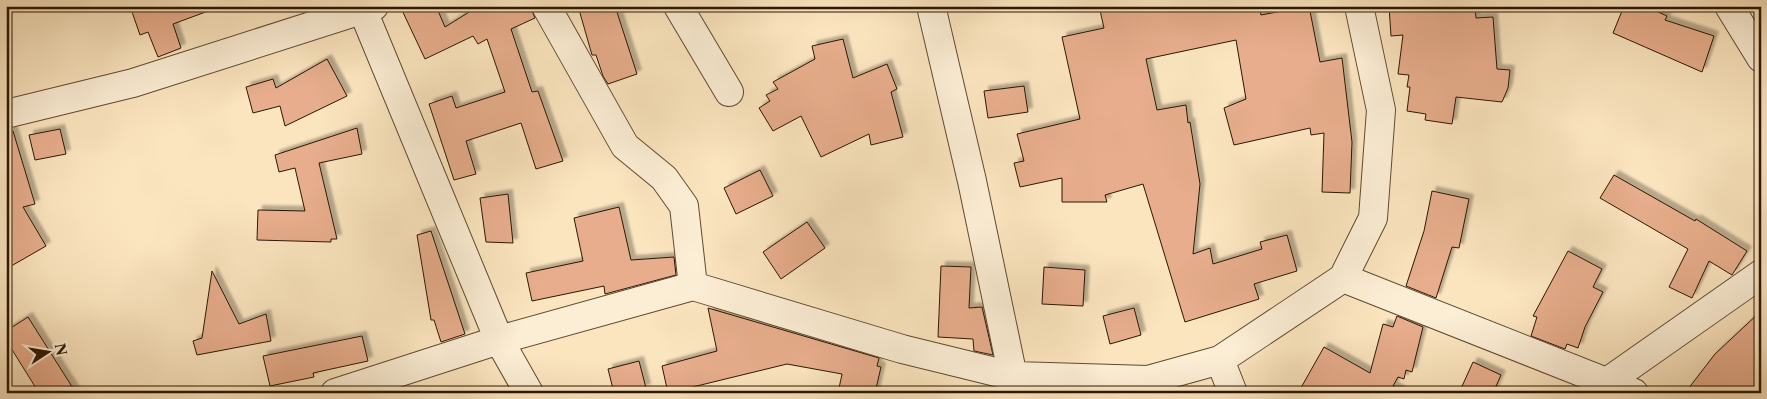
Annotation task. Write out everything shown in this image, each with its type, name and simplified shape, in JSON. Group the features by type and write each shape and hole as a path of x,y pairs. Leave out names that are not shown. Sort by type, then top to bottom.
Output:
{"street":[{"path":"546,6 625,146 664,178 684,206 693,286"},
{"path":"678,6 729,92"},
{"path":"931,6 972,181 1014,384"},
{"path":"335,393 499,340 693,286 1014,384 1148,380 1220,360 1343,278 1373,218 1381,110 1359,6"},
{"path":"1729,6 1761,58"},
{"path":"6,114 133,83 366,8 499,340 529,393"},
{"path":"1607,382 1761,274"},
{"path":"1343,278 1634,393"},
{"path":"1220,360 1233,393"}],"building":[{"path":"130,6 211,6 211,10 173,24 181,48 158,57 148,32 140,35"},
{"path":"400,6 436,6 445,27 479,6 530,6 535,18 511,29 532,92 538,91 563,161 536,169 521,123 466,141 476,174 454,180 429,104 452,96 456,108 505,92 487,39 478,44 473,36 425,59"},
{"path":"578,6 615,6 637,74 608,84 603,76 596,55 592,55"},
{"path":"1099,6 1259,6 1261,15 1309,6 1320,62 1342,58 1352,142 1350,193 1322,192 1324,133 1311,135 1310,128 1234,145 1224,108 1246,99 1236,40 1146,59 1157,110 1186,105 1200,184 1193,254 1210,248 1213,264 1262,249 1260,242 1287,235 1297,271 1254,284 1259,299 1185,322 1143,184 1105,195 1107,202 1062,202 1062,178 1020,187 1014,163 1024,161 1017,134 1080,119 1062,37 1104,28"},
{"path":"1389,6 1475,6 1476,18 1493,17 1497,69 1510,70 1508,88 1502,102 1456,97 1452,124 1425,120 1426,114 1407,111 1410,87 1407,87 1409,75 1398,74 1403,35 1391,36"},
{"path":"1624,6 1645,6 1667,16 1665,20 1714,36 1702,72 1613,33"},
{"path":"843,39 853,78 887,64 897,89 891,92 903,137 871,145 869,134 821,157 801,116 773,131 759,108 770,101 766,95 778,89 773,82 815,59 812,46"},
{"path":"327,59 347,96 285,126 280,106 253,113 246,87 273,79 276,88"},
{"path":"1024,86 1028,112 988,118 984,91"},
{"path":"357,128 362,154 319,163 337,239 331,239 331,242 257,240 258,210 305,211 295,168 279,172 275,155"},
{"path":"60,129 66,154 35,160 29,135"},
{"path":"13,131 35,204 23,207 46,246 6,269 6,132"},
{"path":"760,170 773,196 736,214 724,188"},
{"path":"1614,175 1695,221 1696,219 1747,251 1732,275 1709,261 1692,298 1669,287 1688,249 1600,198"},
{"path":"1432,191 1469,199 1459,248 1452,247 1436,298 1406,286 1424,231"},
{"path":"508,194 513,243 486,242 480,198"},
{"path":"619,207 631,260 674,257 676,275 605,294 604,286 532,301 526,273 583,261 574,218"},
{"path":"807,222 825,248 781,279 763,252"},
{"path":"431,231 465,334 441,342 434,320 431,320 417,235"},
{"path":"1568,251 1602,269 1593,287 1603,292 1585,327 1578,348 1567,344 1565,349 1531,336 1537,317 1533,316"},
{"path":"941,266 971,267 969,308 982,307 993,355 974,351 973,339 938,337"},
{"path":"1044,267 1085,270 1083,306 1042,304"},
{"path":"212,271 239,324 266,314 271,341 197,355 193,341 202,338"},
{"path":"708,308 879,358 877,366 881,367 875,393 838,393 842,374 787,364 668,393 662,366 717,351"},
{"path":"1134,308 1141,335 1110,344 1103,316"},
{"path":"1761,311 1761,393 1685,393 1715,354"},
{"path":"1397,316 1423,327 1412,372 1406,370 1404,379 1398,377 1393,386 1404,393 1298,393 1324,347 1370,373 1383,324 1393,327"},
{"path":"28,317 76,393 39,393 6,340 6,331"},
{"path":"362,336 368,361 313,373 314,377 270,386 263,356"},
{"path":"639,361 646,388 628,393 614,393 608,369"},
{"path":"1473,362 1501,375 1493,393 1459,393"}]}
